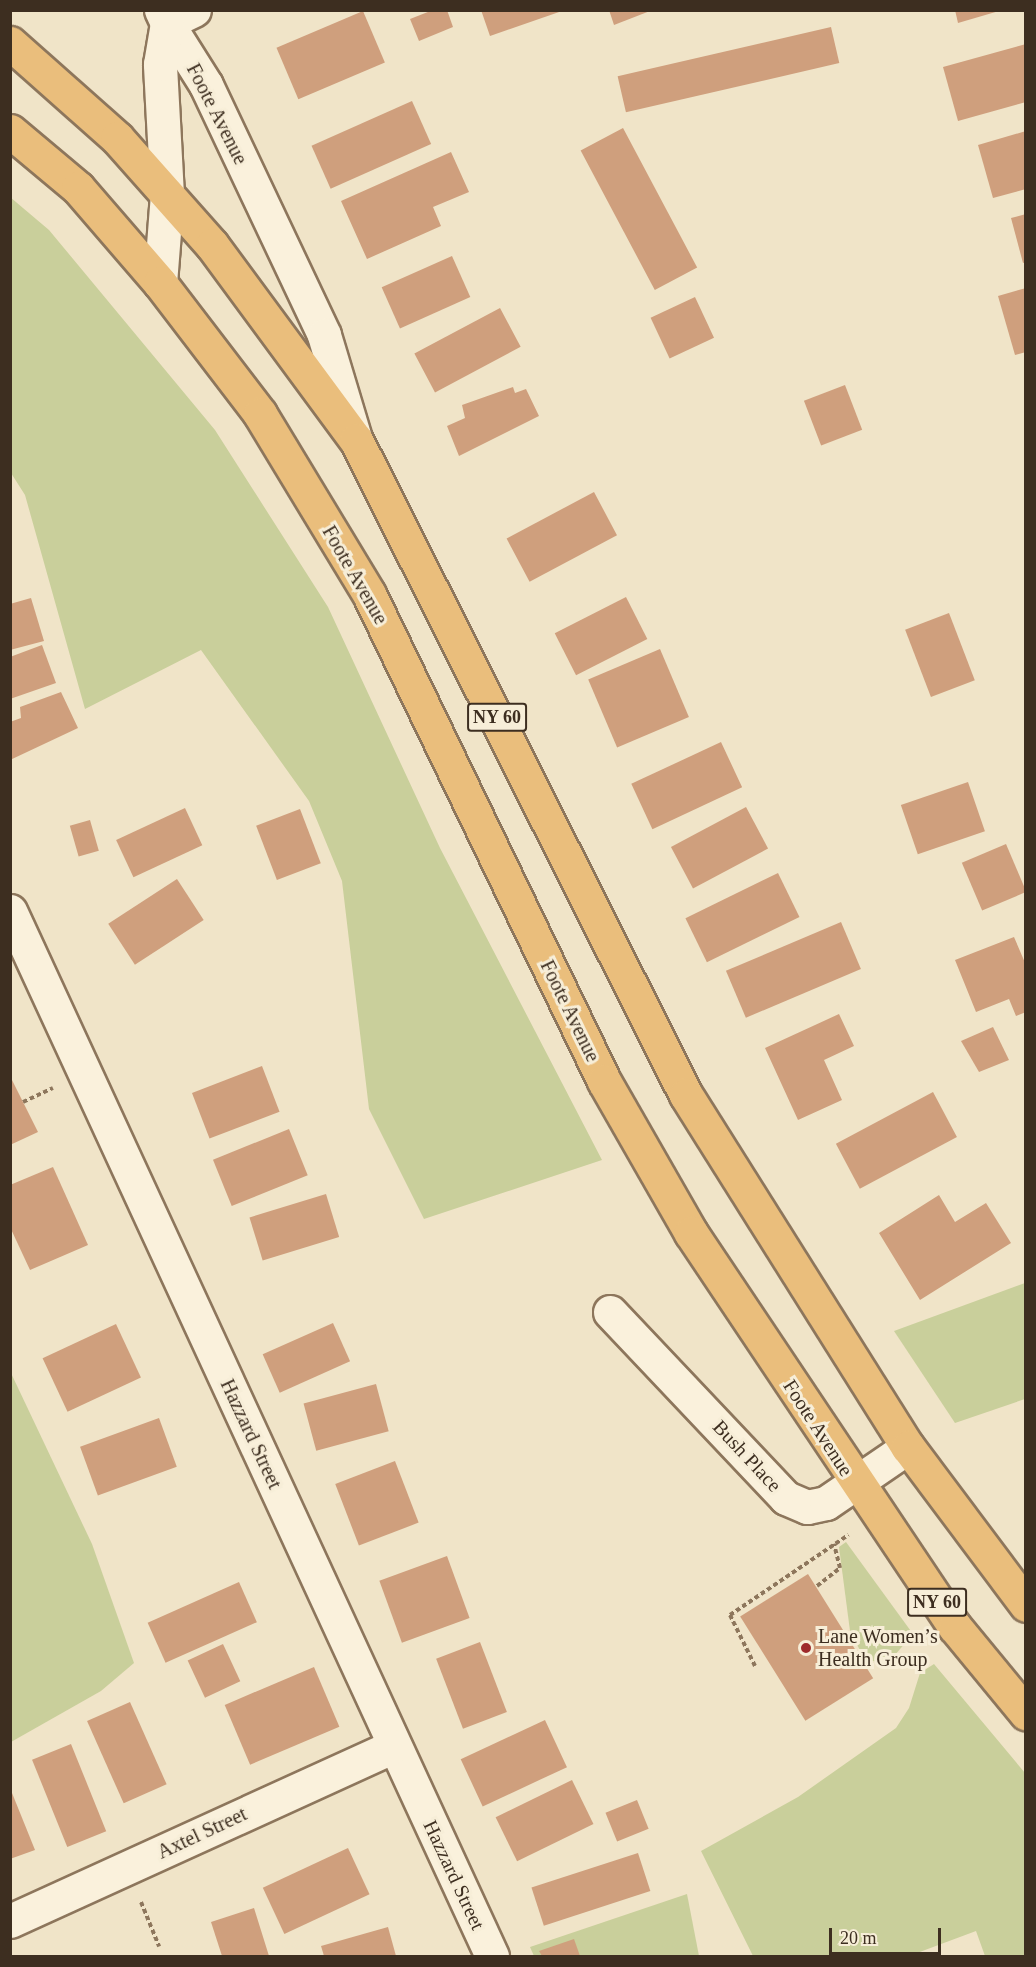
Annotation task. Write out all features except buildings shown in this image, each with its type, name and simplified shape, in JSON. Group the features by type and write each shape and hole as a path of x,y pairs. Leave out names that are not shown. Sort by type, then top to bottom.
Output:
{"highway":[{"name":"Foote Avenue","path":"10,43 117,138 218,252 356,440 686,1095 908,1447 1026,1605"},
{"name":"Foote Avenue","path":"10,131 78,188 160,283 260,414 369,594 604,1081 691,1233 856,1485 955,1627 1026,1713"}],"street":[{"name":"Foote Avenue","path":"160,283 167,195 160,64 174,15"},
{"name":"Foote Avenue","path":"174,15 324,335 356,440"},
{"name":"Hazzard Street","path":"10,911 492,1956"},
{"name":"Bush Place","path":"610,1312 786,1498 811,1506 856,1485 908,1447"},
{"name":"Axtel Street","path":"10,1921 394,1746"}],"path":[{"path":"23,1102 62,1083"},
{"path":"755,1666 730,1615 848,1535"},
{"path":"817,1586 840,1568 834,1544"},
{"path":"141,1902 159,1946"}],"green space":[{"path":"10,197 49,230 215,430 328,607 440,848 602,1160 424,1219 369,1109 342,881 309,801 201,650 85,709 25,495 11,473"},
{"path":"1025,1283 1025,1399 955,1423 894,1331"},
{"path":"10,1371 92,1544 134,1663 101,1691 11,1742"},
{"path":"846,1542 913,1634 888,1663 865,1660 850,1631 839,1547"},
{"path":"934,1664 1025,1773 1025,1956 985,1956 976,1931 909,1956 753,1956 701,1851 798,1797 896,1728 909,1708 920,1673"},
{"path":"687,1894 699,1956 534,1956 530,1947"}],"place":[{"name":"Lane Women’s Health Group","path":"806,1648"}]}
